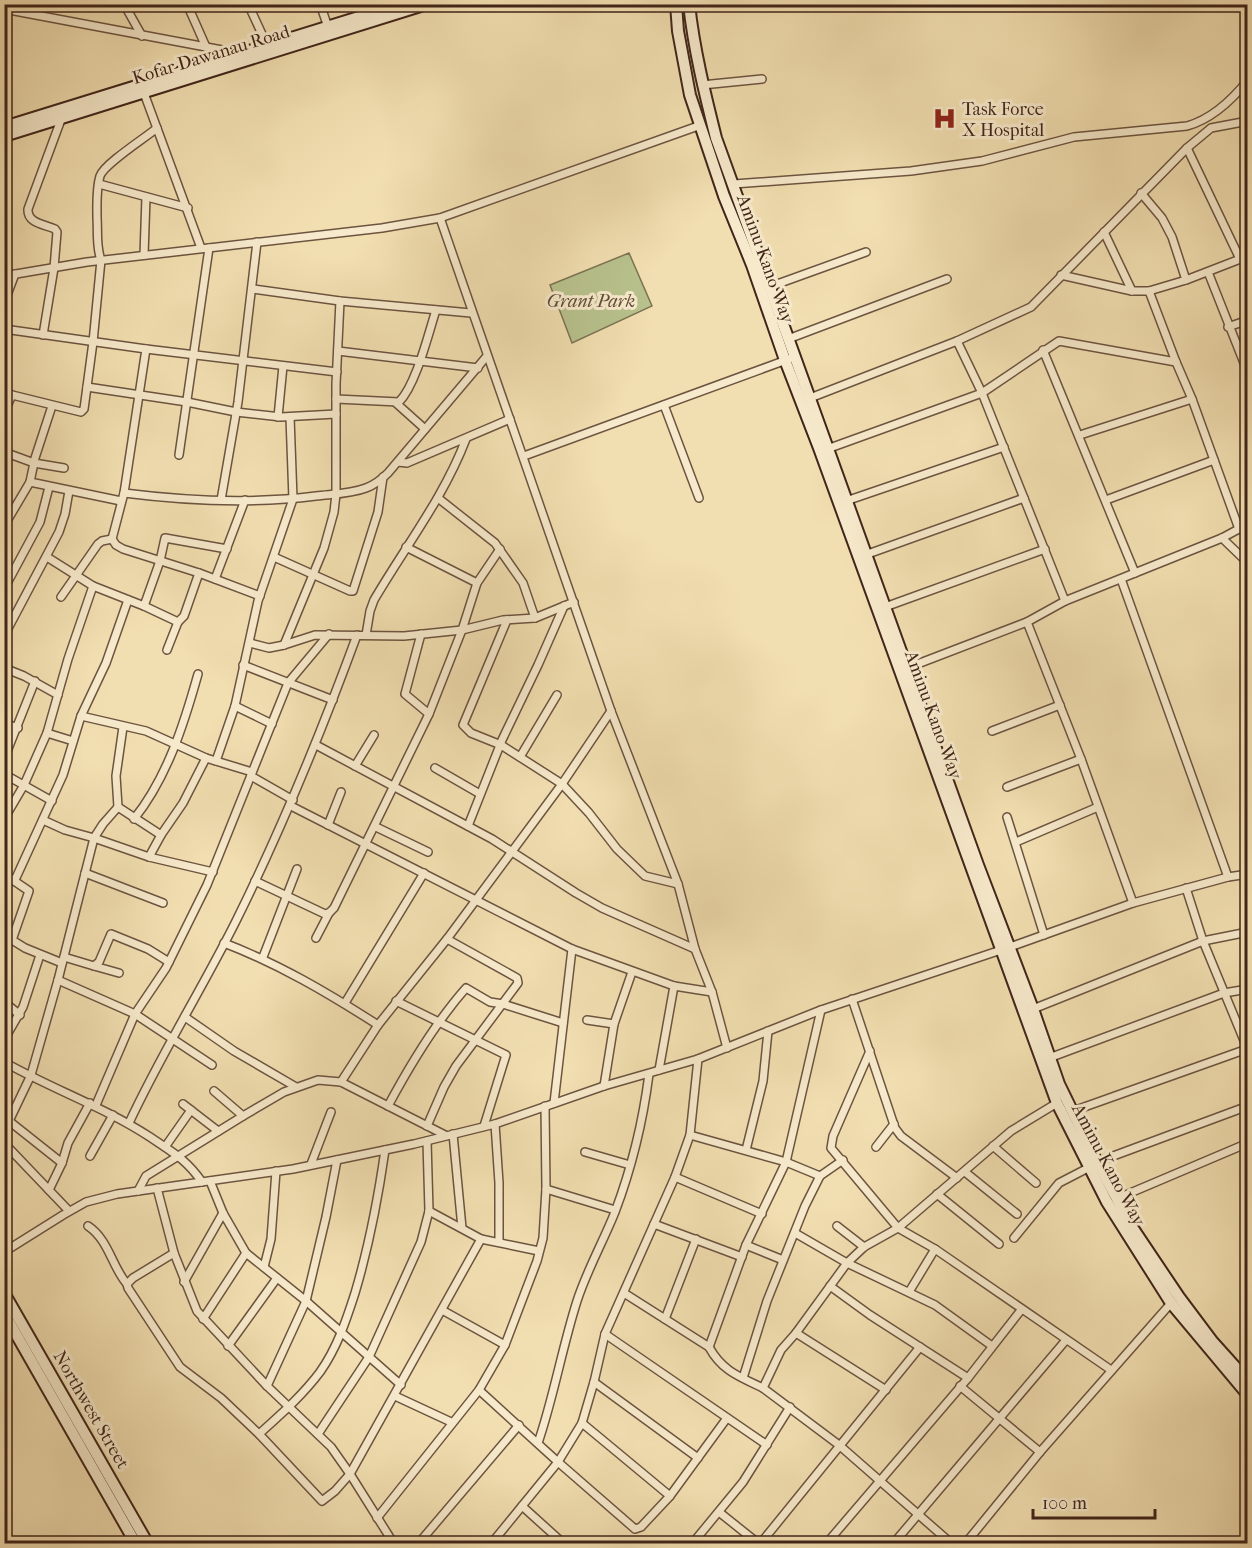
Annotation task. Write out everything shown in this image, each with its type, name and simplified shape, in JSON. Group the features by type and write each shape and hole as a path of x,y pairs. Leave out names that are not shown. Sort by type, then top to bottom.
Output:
{"main road":[{"name":"Kofar Dawanau Road","path":"4,127 328,27 376,8 401,4"},
{"name":"Kofar Dawanau Road","path":"4,136 427,4"},
{"name":"Aminu Kano Way","path":"676,4 690,95 724,196 790,359 815,438 888,643 1107,1202 1175,1300 1248,1395"},
{"name":"Aminu Kano Way","path":"689,4 701,80 716,138 788,339 790,359 810,398 978,865 1057,1103 1092,1165 1116,1199 1175,1300 1248,1381"},
{"path":"687,78 701,80"},
{"name":"Northwest Street","path":"4,1293 148,1544"},
{"name":"Northwest Street","path":"4,1312 136,1544"}],"street":[{"path":"124,4 142,36"},
{"path":"187,4 206,47"},
{"path":"248,4 267,45"},
{"path":"320,4 328,27"},
{"path":"4,9 240,53"},
{"path":"701,80 762,79"},
{"path":"734,184 911,171 982,161 1074,137 1187,126 1200,122 1214,113 1248,80"},
{"path":"144,93 205,248 194,355 179,455"},
{"path":"43,335 54,268 57,232 30,219 28,209 62,117"},
{"path":"810,398 957,341 1031,307 1187,148 1211,128 1247,123"},
{"path":"4,276 101,260 382,228 440,218 701,124"},
{"path":"4,413 8,394 52,406 83,411 101,260 98,242 99,184 103,170 157,128"},
{"path":"1061,275 1132,291 1149,291 1186,280 1244,257 1187,148"},
{"path":"99,184 188,208"},
{"path":"1141,193 1162,218 1172,237 1186,280"},
{"path":"144,255 146,197"},
{"path":"440,218 471,313 524,456 611,711 678,884 695,949 712,992 727,1048"},
{"path":"1104,232 1132,291"},
{"path":"221,500 236,412 257,242"},
{"path":"769,287 866,252"},
{"path":"1208,272 1248,373"},
{"path":"4,303 15,274"},
{"path":"788,339 947,279"},
{"path":"253,289 340,301 471,313"},
{"path":"1149,291 1192,399 1239,529"},
{"path":"284,645 330,529 336,494 336,399 340,301"},
{"path":"396,404 407,392 436,310"},
{"path":"1228,327 1248,320"},
{"path":"4,329 337,372"},
{"path":"957,341 982,393 1065,601"},
{"path":"827,449 982,393 1059,341 1176,362"},
{"path":"146,349 124,493 112,539 116,546 260,596"},
{"path":"1043,350 1135,573"},
{"path":"338,351 478,368"},
{"path":"124,493 186,500 245,500 293,499 365,488 383,477 398,462 488,356"},
{"path":"524,456 790,359"},
{"path":"278,417 283,366"},
{"path":"87,387 278,417 336,414"},
{"path":"336,399 396,404 424,429"},
{"path":"1080,435 1192,399"},
{"path":"664,405 699,498"},
{"path":"4,526 30,482 52,406"},
{"path":"216,761 235,706 260,596 293,499 290,417"},
{"path":"398,462 407,463 510,419"},
{"path":"366,635 374,600 438,498 452,473 466,439"},
{"path":"846,501 1004,447"},
{"path":"4,452 34,463 64,468"},
{"path":"1106,500 1214,460"},
{"path":"274,557 350,591 355,589 378,512 383,477"},
{"path":"30,482 121,501"},
{"path":"4,589 40,522 49,487"},
{"path":"4,636 59,532 69,491"},
{"path":"438,498 490,537 500,549 523,583 535,618"},
{"path":"865,555 1024,498"},
{"path":"215,579 245,500"},
{"path":"907,668 1027,622 1065,601 1222,538 1248,524"},
{"path":"144,606 160,561 165,538 226,549"},
{"path":"1222,538 1248,563"},
{"path":"61,597 98,544 112,539"},
{"path":"406,547 477,583"},
{"path":"316,938 367,845 395,787 429,714 462,630 477,583 500,549"},
{"path":"885,607 1045,549"},
{"path":"47,557 93,586 178,622"},
{"path":"166,650 178,622 184,616 199,573"},
{"path":"1121,579 1228,877"},
{"path":"4,819 24,785 47,733 68,658 93,586"},
{"path":"15,880 63,775 81,716 106,663 128,600"},
{"path":"250,643 269,648 310,635 404,636 462,630 507,620 535,618 574,602"},
{"path":"468,826 501,745 564,606"},
{"path":"507,620 463,724 471,733 501,745 562,784 589,813 616,849 645,876 678,884"},
{"path":"1027,622 1081,759 1132,903"},
{"path":"49,1190 62,1163 68,1143 93,1104 135,1014 169,962 213,872 288,683 329,634"},
{"path":"421,634 405,694 429,714"},
{"path":"129,1123 147,1085 224,943 292,803 357,635"},
{"path":"243,665 333,700"},
{"path":"4,668 58,694"},
{"path":"134,819 157,786 175,743 198,674"},
{"path":"4,759 35,681"},
{"path":"520,757 557,695"},
{"path":"992,731 1060,705"},
{"path":"235,706 272,724"},
{"path":"341,1082 378,1025 447,939 562,784 611,711"},
{"path":"81,716 146,732 206,758 252,774 328,825 475,899 526,928 572,949 674,986 712,992"},
{"path":"4,723 18,728"},
{"path":"62,1163 7,1119 31,1075 94,838 118,807 116,776 123,727"},
{"path":"47,733 73,741"},
{"path":"355,766 374,735"},
{"path":"316,744 468,826 602,908 695,949"},
{"path":"149,857 183,802 206,758"},
{"path":"1007,787 1081,759"},
{"path":"435,768 480,794"},
{"path":"4,774 52,801"},
{"path":"328,825 341,792"},
{"path":"118,807 160,836"},
{"path":"1016,842 1098,807"},
{"path":"1006,817 1016,842 1044,935"},
{"path":"43,820 65,830 149,857 213,872"},
{"path":"376,826 428,852"},
{"path":"263,957 297,869"},
{"path":"85,873 163,903"},
{"path":"345,1003 424,873"},
{"path":"4,874 29,891 12,940"},
{"path":"4,1252 86,1202 117,1194 337,1160 495,1124 604,1086 698,1059 821,1010 1006,949 1132,903 1228,877 1248,874"},
{"path":"255,881 325,914 329,913"},
{"path":"1073,1111 1247,1050 1203,941 1186,888"},
{"path":"1033,1009 1203,941 1248,932"},
{"path":"4,934 40,955 118,973"},
{"path":"94,966 99,962 111,934 148,949 169,962"},
{"path":"427,1126 456,1066 518,983 517,978 447,939"},
{"path":"224,943 263,957 345,1003 378,1025"},
{"path":"554,1103 572,949"},
{"path":"4,1040 20,1015 40,955"},
{"path":"604,1086 614,1024 633,972"},
{"path":"58,980 135,1014 212,1065"},
{"path":"659,1070 674,986"},
{"path":"388,1106 440,1022 466,988 490,1002 563,1023"},
{"path":"1049,1058 1224,993 1248,989"},
{"path":"852,999 894,1124 901,1136 957,1178"},
{"path":"396,1001 504,1053 507,1057 484,1126"},
{"path":"4,1002 20,1015"},
{"path":"709,1347 746,1245 786,1162 821,1010"},
{"path":"185,1017 234,1051 296,1087"},
{"path":"586,1020 614,1024"},
{"path":"746,1150 763,1081 768,1031"},
{"path":"870,1051 831,1143 831,1148 898,1228 935,1249 1111,1370"},
{"path":"491,1544 558,1462 582,1423 605,1334 675,1177 690,1135 698,1059"},
{"path":"4,1062 129,1123 179,1156 206,1181 246,1253 306,1302 401,1386"},
{"path":"538,1443 549,1411 577,1299 615,1210 630,1166 641,1129 649,1074"},
{"path":"138,1191 146,1176 218,1131 296,1087 318,1080 341,1082 449,1135"},
{"path":"214,1091 243,1116"},
{"path":"763,1388 775,1360 787,1341 796,1333 847,1263 864,1247 898,1228 1011,1131 1057,1103"},
{"path":"183,1104 218,1131"},
{"path":"376,1518 478,1389 505,1345 543,1238 546,1189 545,1106"},
{"path":"1014,1238 1059,1183 1092,1165 1248,1106"},
{"path":"165,1147 191,1110"},
{"path":"311,1164 331,1112"},
{"path":"90,1156 113,1115"},
{"path":"495,1124 499,1183 499,1242"},
{"path":"876,1147 894,1124"},
{"path":"449,1135 462,1228"},
{"path":"690,1135 786,1162 820,1176"},
{"path":"318,1434 369,1357 421,1242 429,1211 427,1141"},
{"path":"4,1143 69,1211"},
{"path":"1116,1199 1248,1143"},
{"path":"993,1146 1036,1184"},
{"path":"259,1434 289,1407 320,1371 342,1333 370,1240 385,1150"},
{"path":"585,1152 630,1166"},
{"path":"267,1386 306,1302 337,1160"},
{"path":"743,1378 767,1301 805,1206 820,1176 843,1160"},
{"path":"264,1267 271,1239 276,1171"},
{"path":"965,1172 1017,1215"},
{"path":"675,1177 762,1214"},
{"path":"157,1188 174,1253 196,1311 267,1386 318,1434 350,1474 394,1544"},
{"path":"546,1189 615,1210"},
{"path":"937,1194 999,1244"},
{"path":"429,1211 481,1239 539,1251"},
{"path":"184,1282 223,1213"},
{"path":"654,1224 742,1257"},
{"path":"88,1226 96,1231 105,1244 122,1279 180,1367 221,1398 259,1434 322,1501 335,1491 350,1474 481,1239"},
{"path":"837,1226 864,1247"},
{"path":"795,1233 847,1263 935,1305 992,1346"},
{"path":"665,1319 696,1239"},
{"path":"746,1245 783,1260"},
{"path":"909,1292 935,1249"},
{"path":"127,1284 174,1253"},
{"path":"203,1319 246,1253"},
{"path":"228,1346 277,1278"},
{"path":"830,1286 968,1378"},
{"path":"624,1293 709,1347 716,1360 790,1407 839,1445 952,1544"},
{"path":"965,1544 1040,1452 1175,1300"},
{"path":"442,1310 505,1345"},
{"path":"826,1544 968,1378 1021,1310"},
{"path":"796,1333 886,1390"},
{"path":"605,1334 767,1445"},
{"path":"893,1544 1066,1340"},
{"path":"719,1512 760,1544 920,1347"},
{"path":"594,1382 698,1458"},
{"path":"960,1386 1040,1452"},
{"path":"478,1389 635,1529 641,1527 670,1496 727,1418"},
{"path":"395,1396 451,1422"},
{"path":"692,1544 743,1482 790,1407"},
{"path":"582,1423 670,1496"},
{"path":"418,1544 519,1425"},
{"path":"522,1506 556,1541 564,1544"}],"green space":[{"name":"Grant Park","path":"629,253 652,306 572,343 550,285"}],"place":[{"name":"Task Force X Hospital","path":"944,119"}]}
